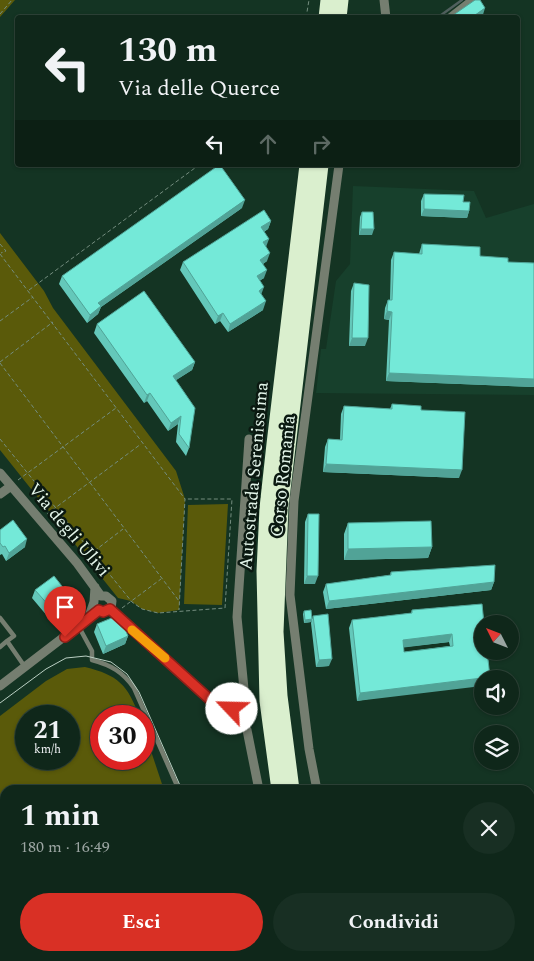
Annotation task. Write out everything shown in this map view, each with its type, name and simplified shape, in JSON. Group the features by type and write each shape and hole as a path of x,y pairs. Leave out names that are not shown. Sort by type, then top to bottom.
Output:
{"highway":[{"path":"326,15 328,0"},
{"path":"339,15 341,0"},
{"name":"Autostrada Serenissima","path":"278,785 267,701 264,571 267,508 307,167"},
{"name":"Autostrada Serenissima","path":"291,785 280,696 276,632 281,507 321,167"}],"street":[{"path":"384,0 386,15"},
{"path":"454,15 473,0"},
{"name":"Corso Romania","path":"315,785 290,595 294,501 339,167"},
{"path":"99,610 96,602 101,596 110,597 113,611 130,629 216,705 228,709 236,708 242,702 244,695 237,617 249,439"},
{"name":"Via degli Ulivi","path":"0,473 77,563 101,596"},
{"name":"Via degli Ulivi","path":"0,494 11,486"},
{"path":"88,619 94,602 95,587"},
{"path":"99,610 103,612 113,611"},
{"path":"0,686 99,610"},
{"path":"236,708 247,730 258,785"}],"lane":[{"path":"0,618 14,636 0,647"},
{"path":"79,627 92,651 92,660 113,667 134,688 177,785"},
{"path":"7,642 26,667"}],"path":[{"path":"0,14 12,0"},
{"path":"306,15 309,0"},
{"path":"29,290 196,167"},
{"path":"0,244 6,251 0,253 185,499 179,610"},
{"path":"0,320 34,296"},
{"path":"53,322 0,362 179,602"},
{"path":"11,486 116,408"},
{"path":"0,439 132,602 142,610 158,613 225,608 232,499 185,499"},
{"path":"40,519 142,443"},
{"path":"77,563 124,528"},
{"path":"113,611 132,602 162,579"}],"shaded area":[{"path":"0,0 15,0 0,17"},
{"path":"353,186 474,191 486,218 534,204 534,395 316,393 321,349 326,349 336,281 350,264"},
{"path":"0,233 44,291 53,308 176,471 185,499 179,610 158,613 142,609 131,601 118,598 0,450"},
{"path":"228,504 222,605 184,604 188,505"},
{"path":"85,667 106,674 114,678 126,689 135,705 90,705 90,770 155,770 155,763 162,785 0,785 0,716 46,681 67,669"}],"building":[{"path":"475,0 480,0 485,8 475,15 453,15"},
{"path":"216,167 221,167 245,200 98,303 101,306 90,315 62,276"},
{"path":"424,194 464,195 463,202 470,202 469,211 424,209"},
{"path":"264,210 271,221 261,227 269,239 263,242 270,253 260,260 267,270 257,276 264,287 259,291 266,301 230,324 223,313 218,316 183,262"},
{"path":"362,212 373,212 374,229 361,229"},
{"path":"422,244 480,247 480,256 508,258 508,262 534,263 534,379 389,373 392,312 387,311 388,300 392,300 394,252 422,254"},
{"path":"354,283 369,285 368,338 352,338"},
{"path":"144,291 195,362 173,376 195,408 189,448 179,434 181,416 171,423 150,393 147,395 97,324"},
{"path":"392,404 421,406 421,410 465,412 462,470 326,464 328,439 342,440 344,406 392,409"},
{"path":"308,514 319,514 318,576 307,576"},
{"path":"13,520 27,539 9,553 5,546 3,547 0,543 0,530"},
{"path":"431,521 432,547 348,549 348,523"},
{"path":"495,565 494,582 329,601 326,584 391,575 391,572"},
{"path":"54,576 69,595 51,608 35,590"},
{"path":"482,604 483,615 474,615 474,660 488,660 489,670 474,670 474,679 360,693 352,620 412,613 412,610","holes":["452,634 453,646 404,652 403,640"]},
{"path":"311,610 312,619 305,620 304,611"},
{"path":"328,614 332,659 319,660 313,616"},
{"path":"119,615 128,636 106,646 97,624"}],"waterway":[{"path":"441,15 462,0"}],"tram line":[{"path":"0,703 46,669 66,658 86,656 111,662 127,674 139,692 180,785"}],"slow traffic":[{"path":"132,630 165,658"}],"route":[{"path":"65,637 99,610 103,612 110,609 216,705 232,709"}]}
